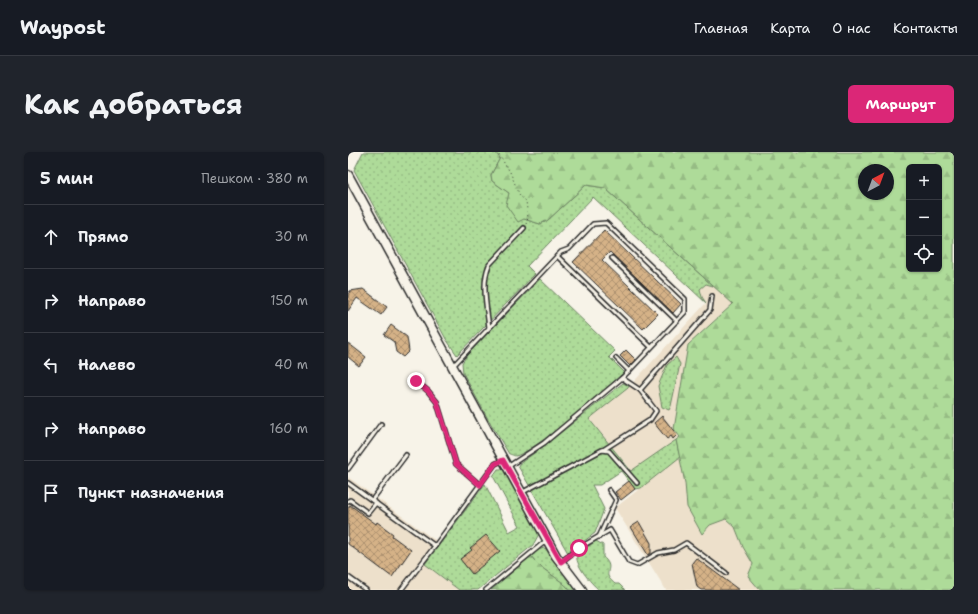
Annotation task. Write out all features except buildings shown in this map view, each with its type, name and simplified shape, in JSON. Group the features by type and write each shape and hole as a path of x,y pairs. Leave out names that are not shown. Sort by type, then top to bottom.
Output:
{"street":[{"path":"348,175 547,540 582,590"}],"lane":[{"path":"402,590 495,464 505,463 544,443 622,378 685,312 685,299 606,223 593,224 569,249 561,252 557,256 453,366"},
{"path":"489,328 484,281 486,270 524,228"},
{"path":"557,256 651,347"},
{"path":"612,258 677,321"},
{"path":"640,390 710,310 712,296"},
{"path":"616,358 629,371"},
{"path":"522,493 602,450 650,420 656,410 640,390 622,378"},
{"path":"416,381 428,391 437,402 456,464 480,485"},
{"path":"348,469 381,424"},
{"path":"602,450 609,451 637,484"},
{"path":"372,500 406,455"},
{"path":"348,483 435,546"},
{"path":"599,537 616,500 609,490"},
{"path":"348,500 368,513 376,503"},
{"path":"561,562 579,548 610,530 628,562 637,565 658,553 674,550 686,543 726,573"},
{"path":"486,590 547,540"},
{"path":"348,577 366,590"}],"path":[{"path":"497,152 510,172 520,196 526,201 528,218 524,228"}],"shaded area":[{"path":"706,284 713,286 733,304 688,345 674,429 680,437 632,471 589,419 628,388 706,303 702,297 700,289"},
{"path":"680,457 685,483 687,507 702,534 710,525 726,519 735,527 743,547 753,564 748,576 760,590 666,590 615,508"},
{"path":"348,477 441,543 425,564 459,590 348,590"}],"green space":[{"path":"363,152 495,152 500,158 491,175 492,181 509,193 524,219 540,224 548,220 586,185 605,188 713,286 706,284 700,289 702,297 706,303 593,197 527,266 535,274 457,355 446,339 354,170"},
{"path":"495,152 954,152 954,590 760,590 748,576 753,564 743,547 735,527 726,519 710,525 702,534 687,507 685,483 676,440 680,437 674,429 688,345 733,304 605,188 586,185 548,220 540,224 524,219 518,222 506,205 509,193 492,181 491,175 500,158"},
{"path":"540,279 615,351 609,357 624,372 553,433 524,453 515,456 509,454 488,419 463,373 462,363 467,355"},
{"path":"676,357 680,364 669,410 662,407 658,386 667,365"},
{"path":"623,383 629,386 628,388 589,419 631,471 676,440 680,457 641,488 635,489 621,471 600,485 592,485 604,509 595,533 568,553 518,466"},
{"path":"498,469 505,470 540,532 533,545 478,590 459,590 425,564 485,484 509,532 520,526 493,476"},
{"path":"596,541 603,545 603,557 609,565 608,576 615,584 619,584 625,590 599,590 588,578 578,563 577,554"},
{"path":"544,548 549,550 578,590 570,590 561,581 540,566 531,556 538,550"},
{"path":"531,556 540,566 566,585 570,590 491,590"}],"route":[{"path":"416,381 428,391 437,402 456,464 480,485 495,464 503,460 556,556 561,562 579,548"}]}
